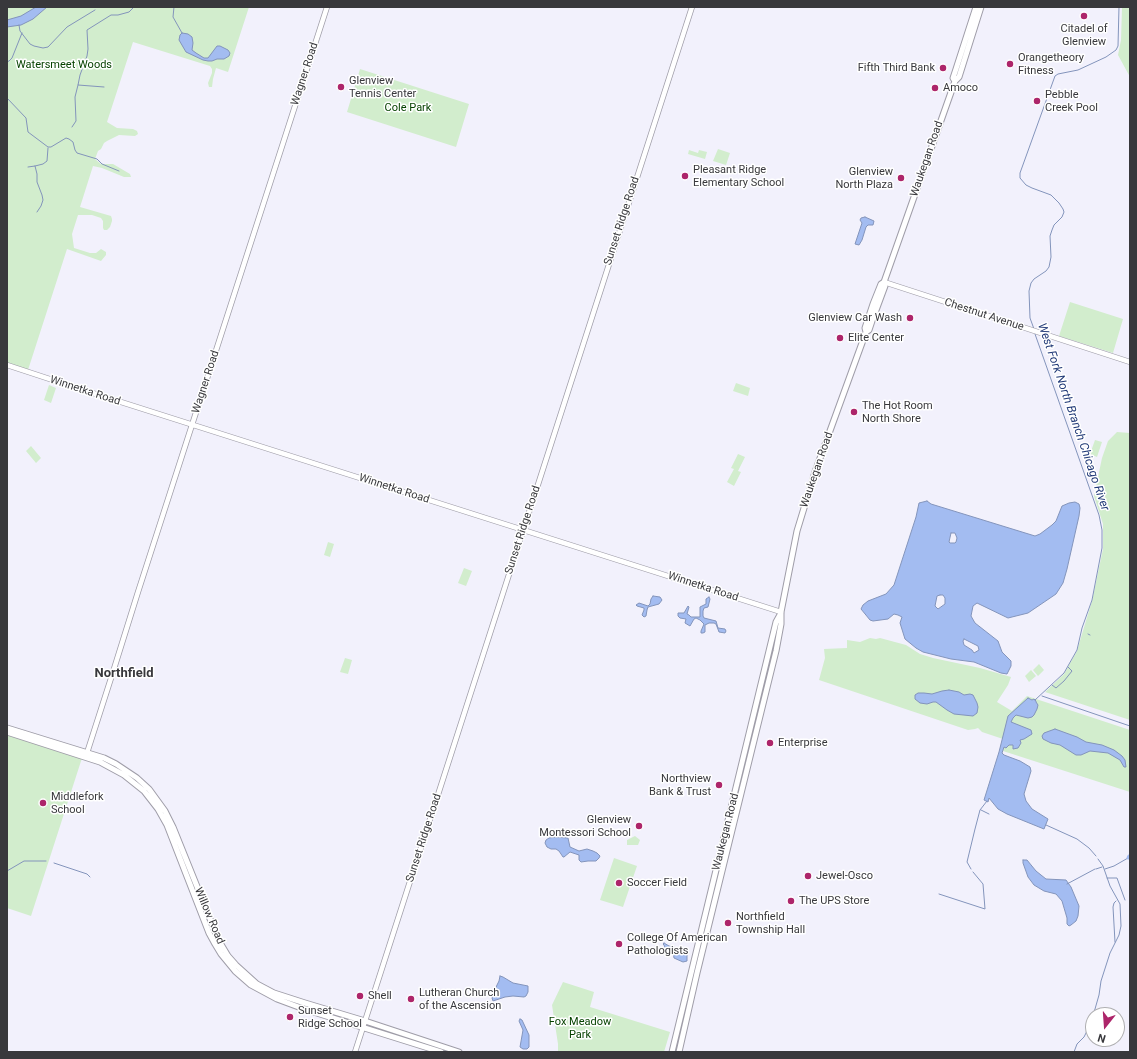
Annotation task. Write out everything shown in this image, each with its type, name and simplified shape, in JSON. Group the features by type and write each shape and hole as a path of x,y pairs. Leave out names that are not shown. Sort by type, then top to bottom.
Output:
{"main road":[{"name":"Waukegan Road","path":"955,82 953,78 976,7"},
{"name":"Waukegan Road","path":"672,1052 777,647 781,624 781,612 797,531 807,498 866,332 865,328 881,284 884,282 955,82 959,77 981,7"},
{"name":"Willow Road","path":"7,728 86,755 124,775 144,791 158,809 167,825 209,933 221,954 235,971 251,985 277,999 304,1009 441,1052"},
{"name":"Willow Road","path":"7,732 86,755 104,758 137,778 165,811 173,827 219,941 228,956 257,984 274,993 459,1052"},
{"name":"Waukegan Road","path":"679,1052 731,823"}],"street":[{"name":"Wagner Road","path":"86,755 326,7"},
{"name":"Sunset Ridge Road","path":"355,1052 692,7"},
{"name":"Chestnut Avenue","path":"884,282 1130,362"},
{"name":"Winnetka Road","path":"7,365 781,612"}],"green space":[{"name":"Watersmeet Woods","path":"7,7 249,7 228,72 216,68 212,87 209,87 208,83 212,73 210,66 133,42 107,122 117,128 133,129 137,131 138,134 135,136 119,135 107,141 98,151 95,159 101,164 113,164 130,174 131,177 124,177 93,166 80,207 111,216 112,221 110,227 107,230 104,230 103,221 101,218 92,215 78,215 72,234 74,248 90,253 96,253 101,249 106,252 106,255 101,261 67,249 28,370 7,363"},
{"path":"1122,7 1130,7 1130,77 1118,55 1121,40"},
{"name":"Cole Park","path":"360,69 469,104 456,147 347,112"},
{"path":"718,149 730,153 726,165 713,161"},
{"path":"689,150 698,153 699,150 707,152 705,159 688,154"},
{"path":"1070,302 1123,319 1113,353 1059,336"},
{"path":"736,383 750,388 748,396 733,391"},
{"path":"49,385 56,388 51,403 44,400"},
{"path":"1117,432 1130,433 1130,720 1045,692 1064,674 1077,651 1092,601 1103,549 1103,524 1094,496 1102,458 1108,441"},
{"path":"1095,440 1102,442 1097,457 1090,454"},
{"path":"31,446 41,458 36,463 26,451"},
{"path":"738,454 745,457 738,471 741,472 734,486 727,482 734,469 731,468"},
{"path":"328,542 334,544 330,557 324,555"},
{"path":"464,568 472,571 466,586 458,583"},
{"path":"870,638 880,638 906,645 920,654 933,658 980,668 1011,677 1008,685 997,702 1012,711 1027,696 1130,730 1130,792 1003,751 1006,740 982,732 978,728 968,730 819,680 825,658 824,649 847,648 847,640 860,642"},
{"path":"345,658 352,660 348,674 340,672"},
{"path":"1039,664 1044,670 1038,676 1033,670"},
{"path":"1031,670 1036,676 1029,682 1025,676"},
{"path":"7,734 82,758 31,916 7,908"},
{"path":"635,836 640,840 638,845 627,845 627,840"},
{"name":"Soccer Field","path":"614,858 637,866 623,907 600,900"},
{"name":"Fox Meadow Park","path":"563,982 594,992 590,1007 670,1032 664,1052 558,1052 552,1005"}],"water":[{"path":"36,7 47,7 33,19 21,25 7,27 7,20 21,16"},
{"path":"182,33 188,34 192,37 192,50 204,58 208,58 217,46 228,50 230,53 229,56 224,59 208,61 186,52 179,40"},
{"path":"865,217 874,221 873,225 868,225 866,227 859,245 855,244 862,223 860,220 861,218"},
{"path":"927,501 931,504 1035,536 1040,534 1056,521 1062,506 1075,502 1079,504 1079,516 1067,569 1063,583 1056,594 1028,613 1008,618 977,603 973,606 971,616 975,623 998,641 1002,652 1011,661 1011,666 1007,674 974,662 951,659 923,652 905,639 900,623 902,617 894,614 888,619 873,621 870,620 861,609 868,601 886,594 894,585 916,517 919,503","holes":["951,533 955,533 957,538 955,543 949,542","943,595 945,598 945,604 938,609 935,606 937,596","964,639 978,646 979,650 974,653 964,645"]},
{"path":"653,596 660,597 662,600 659,604 648,607 646,616 644,617 642,615 644,608 636,605 639,603 648,606"},
{"path":"709,597 708,607 704,608 703,616 704,618 716,621 718,628 725,629 725,633 719,632 716,624 709,623 705,625 705,632 701,633 704,624 700,620 696,618 694,619 690,626 685,623 686,619 678,616 678,613 684,613 688,606 687,614 691,617 700,617 700,607 706,604 706,599"},
{"path":"949,690 959,692 964,695 973,695 978,707 977,713 973,716 954,714 936,702 927,704 920,703 915,699 915,695 918,693 932,694"},
{"path":"1028,698 1032,700 1034,699 1038,705 1034,715 1028,718 1016,715 1011,722 1031,730 1032,734 1020,740 1021,743 1018,748 1013,749 1013,745 1009,745 1006,748 1004,747 1002,753 1030,767 1031,771 1024,794 1026,801 1032,809 1048,819 1044,829 998,809 989,798 988,802 984,800 999,752 1008,716"},
{"path":"1055,729 1086,742 1102,745 1114,750 1125,760 1126,767 1124,767 1120,760 1108,753 1090,751 1081,755 1076,755 1060,745 1043,739 1042,736 1044,733"},
{"path":"549,838 568,838 570,847 579,851 587,849 597,853 600,856 596,861 581,862 579,860 579,855 570,852 563,857 559,851 547,847 545,843"},
{"path":"1023,860 1027,860 1036,871 1046,879 1066,880 1071,887 1079,906 1076,921 1069,926 1067,924 1067,918 1062,901 1056,894 1044,891 1034,885 1028,877"},
{"path":"664,943 685,951 687,954 687,961 683,962 674,958 673,952 671,950 666,950 663,944"},
{"path":"500,976 513,983 528,986 526,996 505,997 493,1001 492,998"},
{"path":"520,1019 522,1020 529,1035 529,1047 527,1049 520,1047 523,1030 519,1021"}],"waterway":[{"path":"104,87 78,85 87,56 87,30 111,15 129,12 134,7"},
{"path":"174,7 173,17 182,33"},
{"name":"West Fork North Branch Chicago River","path":"1034,329 1030,318 1029,291 1031,283 1049,267 1051,257 1050,236 1054,225 1062,217 1064,212 1059,203 1051,195 1026,185 1020,178 1020,173 1055,76 1078,70 1106,57 1116,50 1118,46 1119,7"},
{"path":"19,25 20,31 30,44 43,48 48,47 67,27 95,10"},
{"path":"7,62 12,58 22,33"},
{"path":"72,127 76,121 75,97 78,85"},
{"path":"7,98 26,118 28,132 48,147 51,147 66,138 69,139 73,142 77,153 97,159 102,164 119,171"},
{"path":"28,167 43,164 47,161 48,148"},
{"path":"35,166 37,182 43,200 37,212"},
{"name":"West Fork North Branch Chicago River","path":"1035,334 1099,515 1102,530 1102,548 1092,600 1082,628 1077,650 1064,673 1035,700"},
{"path":"1052,685 1056,688 1064,681 1072,671 1068,667"},
{"path":"1042,696 1130,726"},
{"path":"971,869 967,862 980,810 987,801"},
{"path":"981,810 989,814"},
{"name":"West Fork North Branch Chicago River","path":"1046,825 1077,839 1089,848 1096,856"},
{"path":"1105,869 1128,858"},
{"name":"West Fork North Branch Chicago River","path":"1074,1052 1077,1044 1084,1037 1088,1029 1099,995 1101,981 1121,926 1120,904 1110,886 1103,866 1098,859"},
{"path":"7,871 24,861 46,861"},
{"path":"54,863 87,874 90,877"},
{"path":"1096,869 1102,867"},
{"path":"1067,884 1095,869"},
{"path":"939,894 985,909 983,884 973,872"},
{"path":"1107,878 1117,878 1125,900"},
{"path":"1115,942 1113,907 1116,901"}],"place":[{"name":"Citadel of Glenview","path":"1084,16"},
{"name":"Orangetheory Fitness","path":"1010,64"},
{"name":"Fifth Third Bank","path":"943,68"},
{"name":"Glenview Tennis Center","path":"341,87"},
{"name":"Amoco","path":"935,88"},
{"name":"Pebble Creek Pool","path":"1037,101"},
{"name":"Pleasant Ridge Elementary School","path":"685,176"},
{"name":"Glenview North Plaza","path":"901,178"},
{"name":"Glenview Car Wash","path":"910,318"},
{"name":"Elite Center","path":"840,338"},
{"name":"The Hot Room North Shore","path":"854,412"},
{"name":"Enterprise","path":"770,743"},
{"name":"Northview Bank & Trust","path":"719,785"},
{"name":"Middlefork School","path":"43,803"},
{"name":"Glenview Montessori School","path":"639,826"},
{"name":"Jewel-Osco","path":"808,876"},
{"name":"Soccer Field","path":"619,883"},
{"name":"The UPS Store","path":"791,901"},
{"name":"Northfield Township Hall","path":"728,923"},
{"name":"College Of American Pathologists","path":"619,944"},
{"name":"Shell","path":"360,996"},
{"name":"Lutheran Church of the Ascension","path":"411,999"},
{"name":"Sunset Ridge School","path":"290,1017"}],"district":[{"name":"Northfield","path":"124,674"}]}
